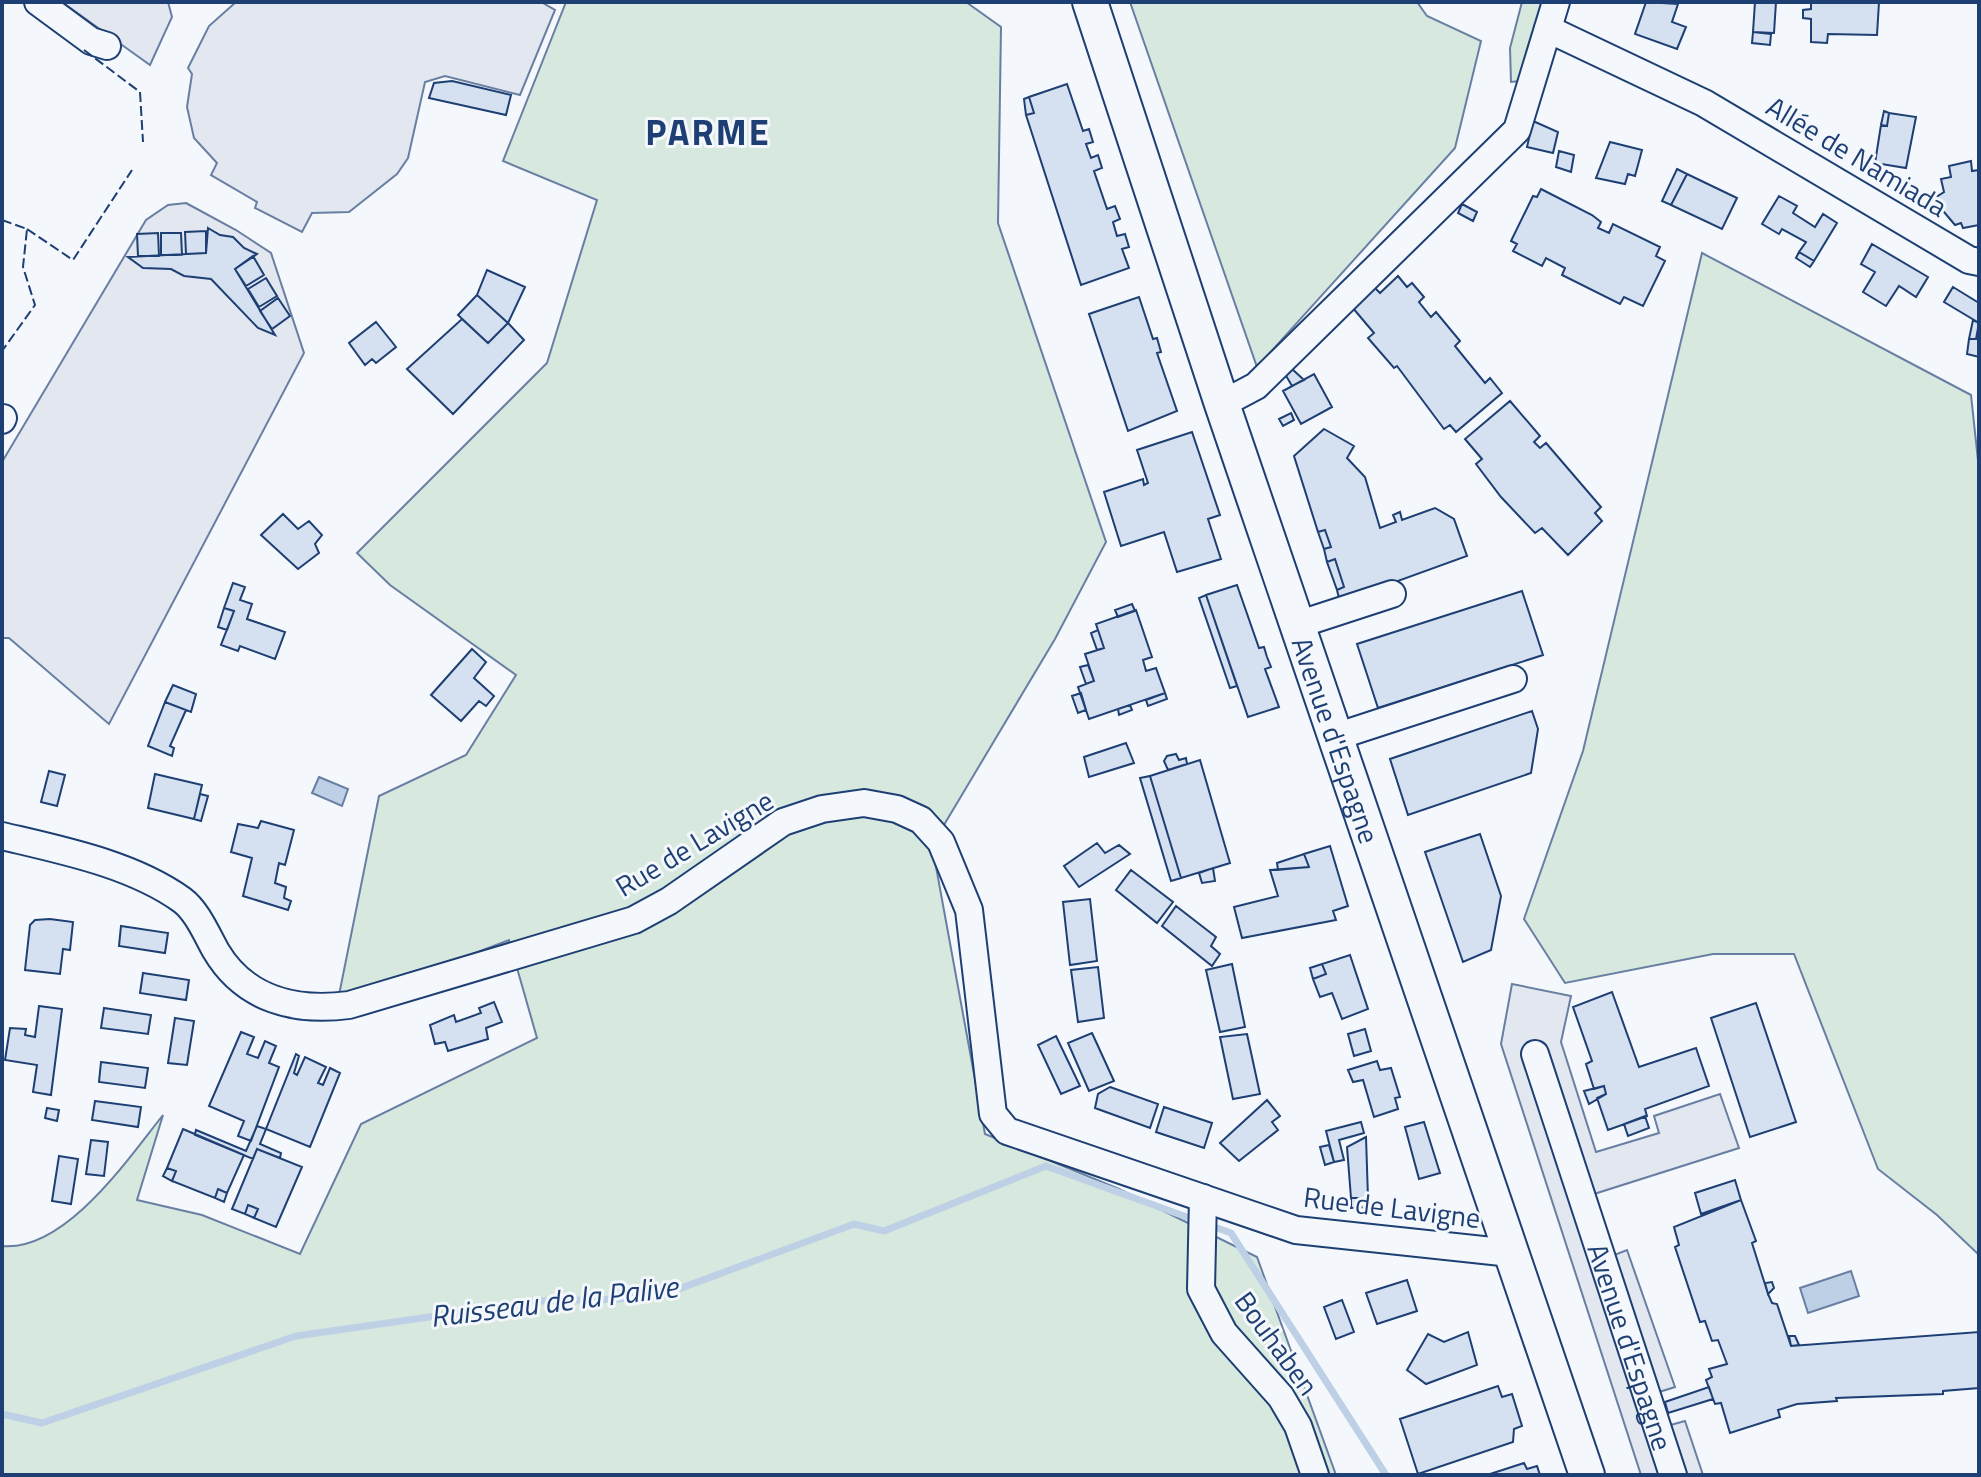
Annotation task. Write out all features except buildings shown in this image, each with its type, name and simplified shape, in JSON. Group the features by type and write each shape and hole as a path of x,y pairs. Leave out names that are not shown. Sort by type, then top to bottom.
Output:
{"main road":[{"name":"Avenue d'Espagne","path":"1090,2 1222,404 1300,624 1587,1475"}],"street":[{"path":"38,2 91,41 107,46 97,33 57,2"},
{"path":"1222,404 1256,386 1517,130 1556,2"},
{"name":"Allée de Namiada","path":"1548,29 1704,103 1969,260 1979,262"},
{"path":"1300,624 1392,594"},
{"path":"1338,736 1513,679"},
{"name":"Rue de Lavigne","path":"2,836 103,864 161,887 185,902 227,969 246,987 276,1001 326,1008 349,1005 634,920 669,901 783,822 822,809 864,803 897,809 921,820 941,842 969,910 993,1114 1007,1131 1202,1210 1296,1230 1511,1253"},
{"name":"Avenue d'Espagne","path":"1535,1054 1586,1219 1673,1475"},
{"name":"Bouhaben","path":"1202,1210 1201,1289 1224,1333 1281,1397 1298,1426 1315,1475"}],"shaded area":[{"path":"62,2 168,2 172,17 150,65"},
{"path":"236,2 541,2 555,10 520,95 445,76 425,82 408,158 397,174 349,212 312,213 302,232 255,208 257,202 211,175 217,163 194,138 187,107 192,74 188,68 209,26"},
{"path":"566,2 966,2 1001,27 998,223 1106,542 1055,639 932,845 985,1134 1119,1189 1257,1257 1336,1475 2,1475 2,1246 26,1244 49,1234 71,1219 113,1177 163,1115 137,1200 202,1215 300,1254 361,1124 537,1038 509,940 404,980 339,995 379,796 466,755 516,675 390,585 357,553 547,363 597,200 503,161"},
{"path":"1130,2 1417,2 1427,16 1481,41 1455,148 1257,367"},
{"path":"1522,2 1542,2 1520,81 1511,82 1510,48"},
{"path":"186,203 271,253 304,353 109,724 9,638 2,638 2,462 146,220 168,205"},
{"path":"1702,253 1971,395 1979,470 1979,1255 1937,1215 1878,1169 1794,954 1713,954 1565,983 1524,919 1583,751"},
{"path":"1512,984 1571,996 1561,1042 1596,1152 1659,1133 1654,1116 1720,1094 1739,1148 1591,1195 1612,1256 1627,1250 1675,1387 1656,1393 1667,1426 1685,1421 1703,1475 1641,1475 1501,1044"}],"water":[{"path":"319,777 348,789 342,806 312,793"},
{"path":"1851,1271 1859,1296 1808,1313 1800,1288"}],"waterway":[{"name":"Ruisseau de la Palive","path":"2,1414 42,1423 296,1336 541,1301 620,1299 676,1290 854,1224 884,1231 1046,1166 1231,1233 1386,1475"}],"fence":[{"path":"84,50 140,92 143,142"},
{"path":"27,229 73,260 132,170"},
{"path":"2,220 27,229 23,267 35,305 2,351"}],"district":[{"name":"PARME","path":"708,131"}]}
